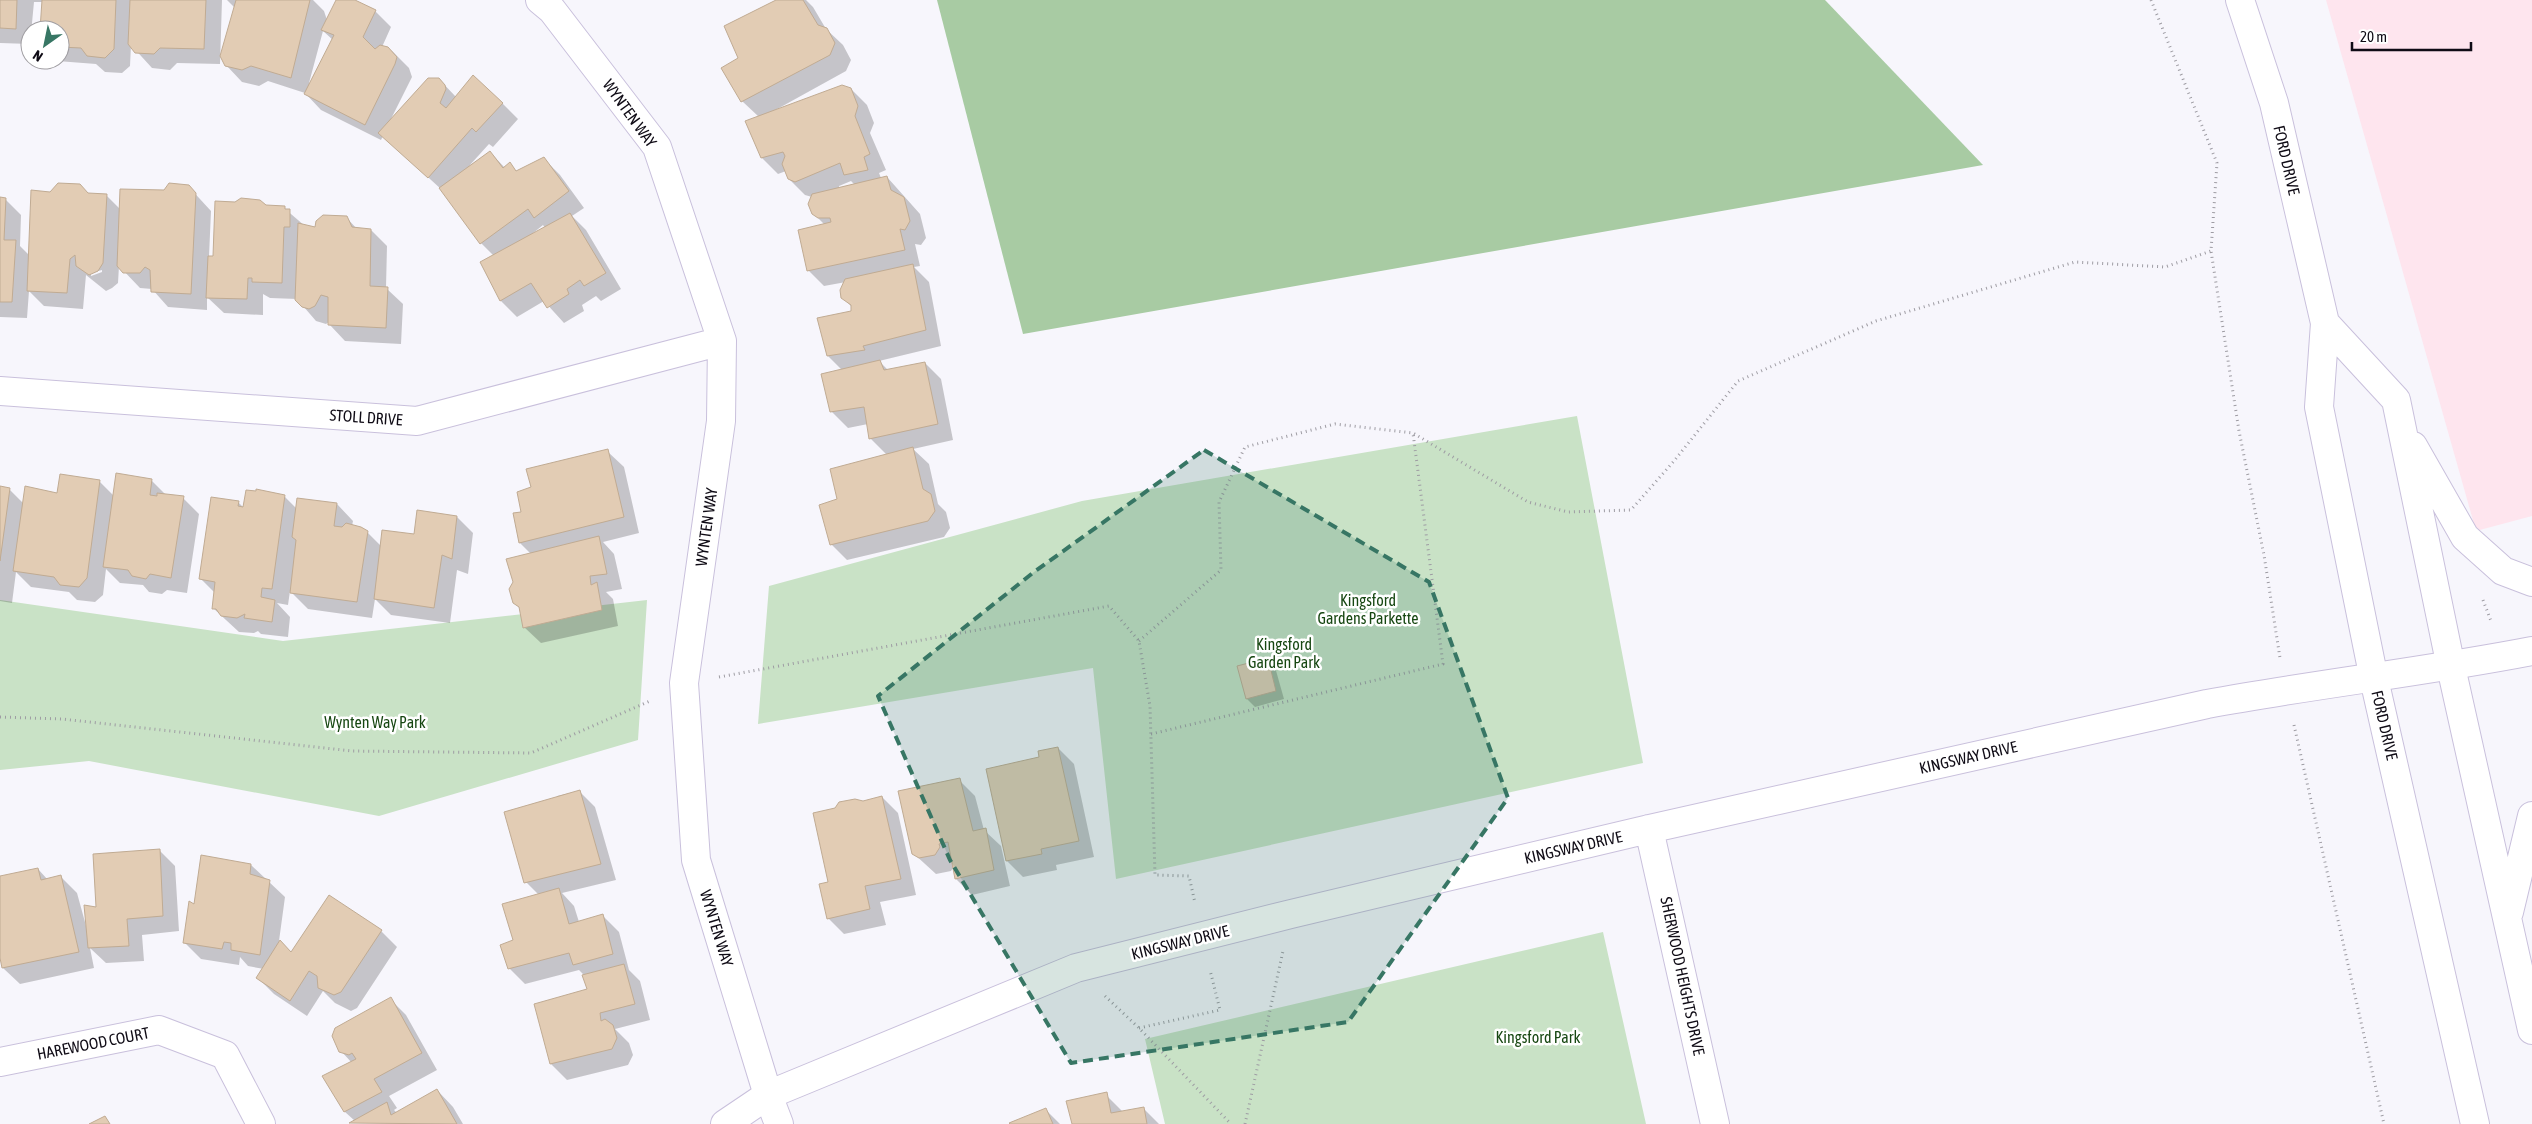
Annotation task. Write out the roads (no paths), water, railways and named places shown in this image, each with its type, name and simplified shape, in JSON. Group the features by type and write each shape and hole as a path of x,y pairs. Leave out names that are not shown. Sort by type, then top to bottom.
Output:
{"street":[{"name":"WYNTEN WAY","path":"540,0 552,10 656,147 722,341 721,420 684,683 696,860 768,1095 779,1124"},
{"name":"FORD DRIVE","path":"2240,0 2274,103 2326,323 2319,407 2374,679 2475,1124"},
{"name":"FORD DRIVE","path":"2326,323 2396,400 2452,667 2532,1030"},
{"name":"STOLL DRIVE","path":"0,391 417,421 722,341"},
{"path":"2402,427 2465,537 2504,571 2532,582"},
{"name":"KINGSWAY DRIVE","path":"725,1124 768,1095 1076,968 1292,914 1649,829 2207,704 2286,689 2374,679 2452,667 2532,651"},
{"path":"2507,918 2532,816"},
{"name":"SHERWOOD HEIGHTS DRIVE","path":"1649,829 1715,1124"},
{"name":"HAREWOOD COURT","path":"0,1062 159,1030 225,1055 261,1124"}],"park label":[{"name":"Kingsford Gardens Parkette","path":"1368,609"},
{"name":"Kingsford Garden Park","path":"1284,653"},
{"name":"Wynten Way Park","path":"375,722"},
{"name":"Kingsford Park","path":"1538,1037"}]}
